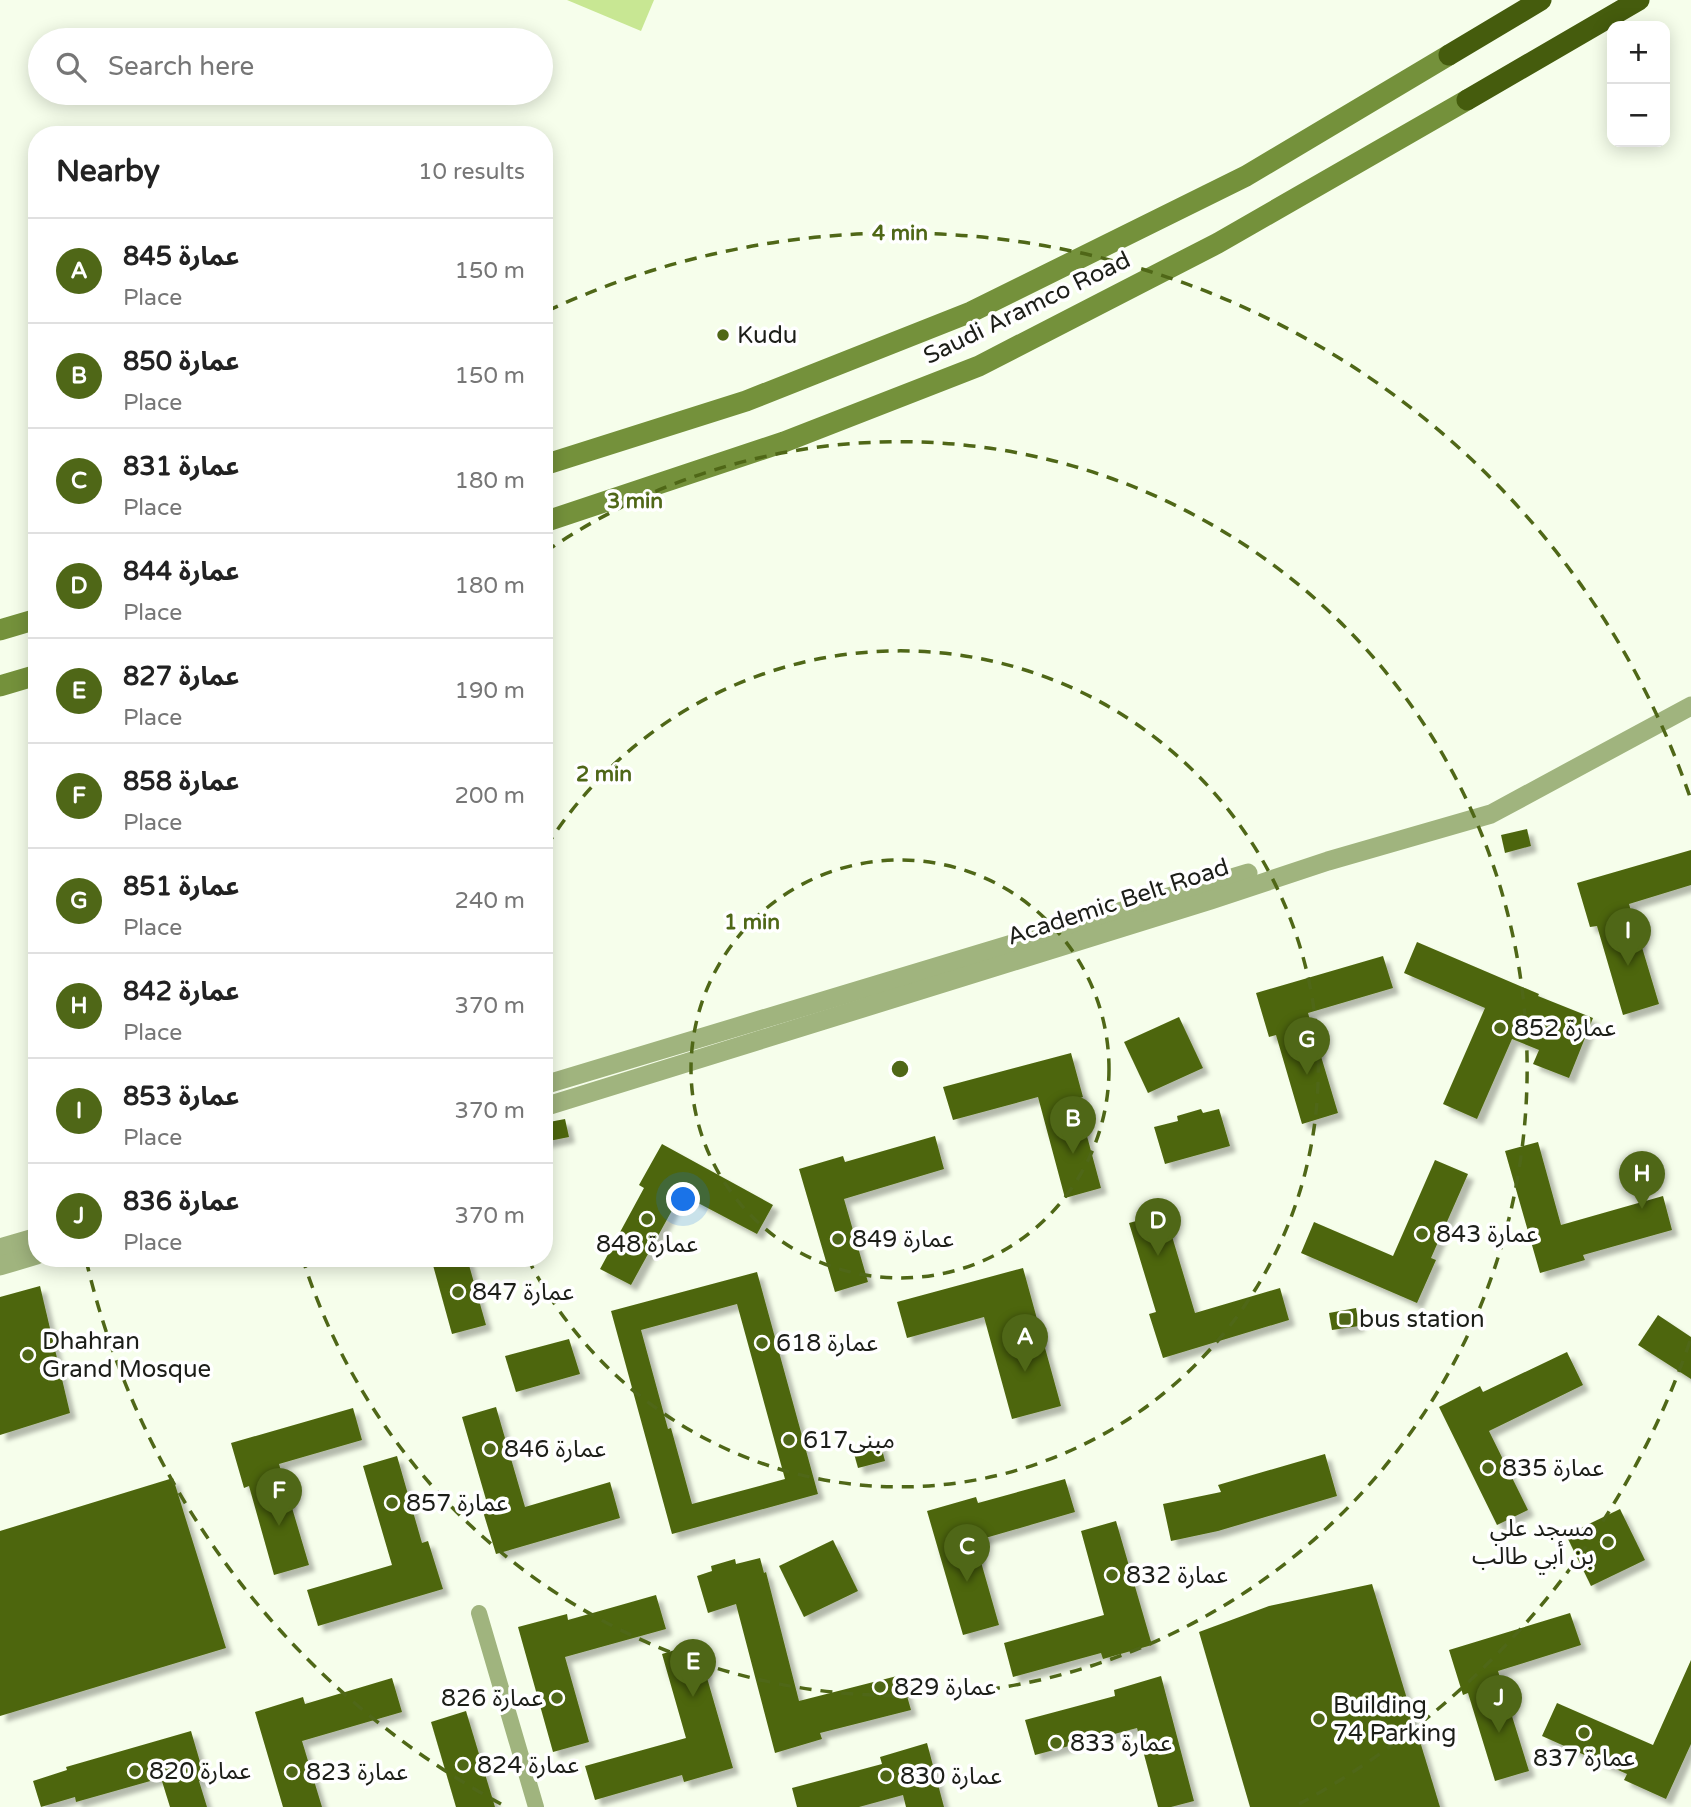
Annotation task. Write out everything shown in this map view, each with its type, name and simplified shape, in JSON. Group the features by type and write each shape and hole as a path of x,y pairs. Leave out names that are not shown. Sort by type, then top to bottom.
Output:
{"highway":[{"path":"1449,55 1541,0"},
{"path":"1467,100 1614,0"},
{"path":"1467,100 1639,0"}],"main road":[{"name":"Saudi Aramco Road","path":"553,462 746,401 971,312 1245,176 1449,55"},
{"name":"Saudi Aramco Road","path":"553,519 784,442 979,366 1218,243 1467,100"},
{"path":"0,629 28,621"},
{"path":"0,686 28,678"}],"street":[{"name":"Academic Belt Road","path":"553,1081 1458,813 1508,793 1691,693"},
{"name":"Academic Belt Road","path":"553,1104 1211,900 1328,861 1491,814 1691,706"},
{"path":"0,1248 28,1240"},
{"path":"0,1265 28,1257"},
{"path":"479,1613 536,1807"}],"green space":[{"path":"567,0 654,0 641,31"}],"building":[{"path":"1527,829 1531,846 1505,853 1501,835"},
{"path":"1691,850 1691,885 1629,904 1659,1004 1623,1015 1597,926 1590,927 1577,883"},
{"name":"عمارة 852","path":"1417,942 1593,1018 1569,1078 1533,1064 1539,1050 1512,1039 1477,1119 1443,1104 1485,1008 1404,973"},
{"path":"1383,956 1393,988 1308,1013 1338,1113 1302,1124 1276,1035 1269,1037 1256,993"},
{"path":"1179,1017 1203,1068 1148,1093 1124,1042"},
{"path":"1071,1053 1083,1097 1077,1099 1101,1188 1065,1198 1038,1097 953,1120 943,1087"},
{"path":"1201,1109 1203,1113 1219,1109 1230,1146 1165,1164 1154,1127 1178,1121 1177,1116"},
{"path":"565,1119 569,1137 553,1140 553,1121"},
{"name":"عمارة 849","path":"935,1136 944,1169 844,1199 868,1282 835,1292 799,1169 843,1156 845,1162"},
{"path":"1538,1142 1561,1225 1663,1196 1672,1230 1583,1255 1585,1260 1540,1273 1505,1151"},
{"name":"عمارة 848","path":"662,1144 773,1205 757,1234 681,1194 631,1285 600,1269 644,1188 639,1185"},
{"name":"عمارة 843","path":"1435,1160 1468,1174 1431,1258 1436,1260 1417,1303 1301,1253 1314,1222 1393,1256"},
{"path":"1165,1213 1195,1313 1280,1288 1289,1320 1163,1358 1149,1314 1156,1312 1129,1223"},
{"name":"عمارة 847","path":"433,1267 470,1267 486,1325 452,1334"},
{"path":"1023,1268 1061,1406 1012,1419 984,1317 907,1338 897,1302"},
{"path":"757,1272 818,1494 672,1534 611,1311","holes":["737,1304 785,1479 692,1504 641,1330"]},
{"name":"Dhahran Grand Mosque","path":"40,1286 70,1413 0,1435 0,1297"},
{"path":"1356,1308 1359,1326 1332,1330 1329,1313"},
{"path":"1658,1315 1691,1337 1691,1379 1638,1345"},
{"path":"569,1339 580,1374 516,1392 505,1356"},
{"name":"عمارة 835","path":"1567,1352 1583,1385 1489,1431 1528,1510 1497,1525 1439,1407 1480,1386 1483,1392"},
{"name":"عمارة 846","path":"496,1407 525,1507 610,1482 620,1518 496,1554 481,1505 487,1503 462,1417"},
{"path":"353,1408 362,1440 279,1464 309,1565 274,1575 249,1486 244,1488 231,1443"},
{"path":"880,1442 885,1461 858,1468 853,1450"},
{"path":"1325,1454 1337,1496 1218,1531 1171,1541 1163,1504 1221,1492 1218,1485"},
{"name":"عمارة 857","path":"397,1456 422,1543 428,1541 443,1589 318,1626 307,1590 392,1565 363,1466"},
{"path":"173,1478 226,1648 0,1716 0,1531"},
{"path":"1065,1479 1075,1512 975,1541 999,1625 963,1635 927,1511 976,1497 978,1503"},
{"path":"1620,1509 1645,1560 1591,1586 1566,1535"},
{"name":"عمارة 832","path":"1116,1521 1152,1645 1103,1659 1101,1653 1013,1677 1004,1643 1104,1615 1081,1531"},
{"path":"833,1540 858,1591 804,1617 779,1566"},
{"name":"عمارة 829","path":"760,1558 764,1573 766,1572 799,1701 901,1675 911,1710 820,1733 822,1739 775,1753 736,1604 708,1613 697,1576 712,1571 711,1566 735,1559 736,1564"},
{"name":"Building 74 Parking","path":"1372,1584 1440,1807 1250,1807 1199,1632 1269,1606"},
{"name":"عمارة 826","path":"656,1595 666,1629 565,1657 589,1742 553,1752 518,1627 567,1614 568,1620"},
{"path":"1570,1613 1581,1645 1498,1671 1529,1771 1495,1781 1468,1693 1463,1695 1449,1650"},
{"path":"697,1643 733,1768 684,1782 682,1775 595,1800 585,1766 686,1738 662,1654"},
{"name":"عمارة 837","path":"1691,1660 1691,1744 1666,1799 1624,1780 1627,1774 1542,1736 1557,1703 1653,1745"},
{"name":"عمارة 833","path":"1161,1676 1194,1801 1171,1807 1158,1807 1137,1728 1035,1755 1025,1720 1115,1696 1114,1690"},
{"name":"عمارة 823","path":"392,1678 402,1712 302,1741 322,1807 283,1807 255,1712 303,1697 305,1704"},
{"name":"عمارة 824","path":"466,1711 495,1807 456,1807 431,1722"},
{"name":"عمارة 820","path":"191,1731 205,1779 199,1781 207,1807 170,1807 161,1778 76,1802 75,1797 41,1807 33,1781 67,1770 66,1767"},
{"name":"عمارة 830","path":"927,1743 944,1807 906,1807 903,1795 859,1807 797,1807 792,1788 882,1764 880,1757"}],"place":[{"name":"Kudu","path":"723,335"},
{"name":"عمارة 853","path":"1628,966"},
{"name":"عمارة 852","path":"1500,1028"},
{"name":"عمارة 851","path":"1307,1075"},
{"name":"عمارة 850","path":"1073,1154"},
{"name":"عمارة 842","path":"1642,1209"},
{"name":"عمارة 848","path":"647,1219"},
{"name":"عمارة 843","path":"1422,1234"},
{"name":"عمارة 849","path":"838,1239"},
{"name":"عمارة 844","path":"1158,1256"},
{"name":"عمارة 847","path":"458,1292"},
{"name":"bus station","path":"1345,1319"},
{"name":"عمارة 618","path":"762,1343"},
{"name":"Dhahran Grand Mosque","path":"28,1355"},
{"name":"عمارة 845","path":"1025,1372"},
{"name":"مبنى617","path":"789,1440"},
{"name":"عمارة 846","path":"490,1449"},
{"name":"عمارة 835","path":"1488,1468"},
{"name":"عمارة 857","path":"392,1503"},
{"name":"عمارة 858","path":"279,1526"},
{"name":"مسجد علي بن أبي طالب","path":"1608,1542"},
{"name":"عمارة 832","path":"1112,1575"},
{"name":"عمارة 831","path":"967,1582"},
{"name":"عمارة 829","path":"880,1687"},
{"name":"عمارة 827","path":"693,1697"},
{"name":"عمارة 826","path":"557,1698"},
{"name":"Building 74 Parking","path":"1319,1719"},
{"name":"عمارة 836","path":"1499,1733"},
{"name":"عمارة 837","path":"1584,1733"},
{"name":"عمارة 833","path":"1056,1743"},
{"name":"عمارة 824","path":"463,1765"},
{"name":"عمارة 820","path":"135,1771"},
{"name":"عمارة 823","path":"292,1772"},
{"name":"عمارة 830","path":"886,1776"}]}
